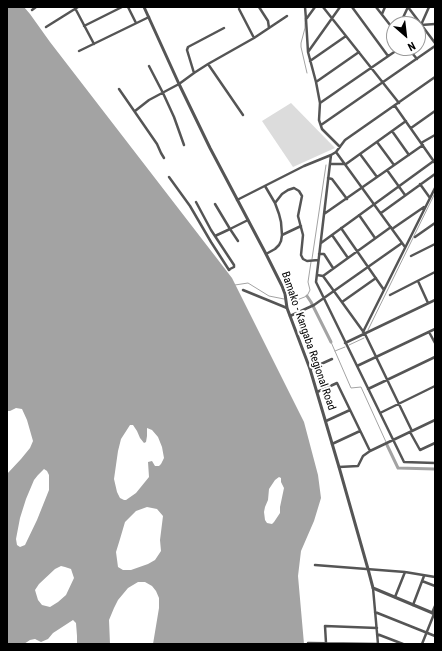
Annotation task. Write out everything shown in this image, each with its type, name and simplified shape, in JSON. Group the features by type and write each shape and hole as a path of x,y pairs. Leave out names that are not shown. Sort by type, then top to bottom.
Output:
{"street":[{"path":"32,10 36,7"},
{"path":"84,26 122,7"},
{"path":"128,7 136,24"},
{"name":"Bamako - Kangaba Regional Road","path":"144,7 178,84 282,286 287,308 310,369 326,421 373,588"},
{"path":"259,7 268,21 269,28"},
{"path":"305,7 308,52 320,103 320,125 322,130 340,147"},
{"path":"306,19 315,7"},
{"path":"323,7 399,103"},
{"path":"308,52 340,7"},
{"path":"352,7 386,53"},
{"path":"376,7 386,19"},
{"path":"382,14 385,7"},
{"path":"408,7 414,16"},
{"path":"46,27 74,8 94,44"},
{"path":"239,9 254,38"},
{"path":"135,111 149,100 254,38 287,16"},
{"path":"79,51 149,17"},
{"path":"194,73 187,50 188,47 224,28"},
{"path":"320,125 417,59 435,45 426,32"},
{"path":"310,61 346,36"},
{"path":"316,82 359,52"},
{"path":"320,103 388,56"},
{"path":"208,64 243,115"},
{"path":"149,66 174,117 184,145"},
{"path":"237,200 304,166 336,152 345,140 435,77"},
{"path":"119,89 157,144 160,153 164,158"},
{"path":"321,243 435,161 395,106"},
{"path":"411,128 435,111"},
{"path":"330,164 346,164 406,121"},
{"path":"392,131 409,155"},
{"path":"324,214 409,155 435,135"},
{"path":"377,142 394,165"},
{"path":"336,152 405,247"},
{"path":"360,154 377,177"},
{"path":"331,155 316,282 404,462 435,464"},
{"path":"387,170 405,196"},
{"path":"381,213 435,174"},
{"path":"169,177 190,206 229,270 234,267 234,265 215,236 196,202"},
{"path":"328,178 332,179 346,199"},
{"path":"420,184 430,198"},
{"path":"265,186 275,204 281,222 282,235 279,245 266,254"},
{"path":"275,204 282,194 288,190 294,188 299,191 302,196 298,216 303,235 301,255 303,259 308,262 318,260"},
{"path":"364,333 435,188"},
{"path":"215,204 238,241"},
{"path":"323,276 375,238 426,206"},
{"path":"359,215 375,238"},
{"path":"215,236 248,220"},
{"path":"415,237 435,223"},
{"path":"282,235 301,226"},
{"path":"341,228 384,290"},
{"path":"332,235 348,258"},
{"path":"290,316 310,308 402,243"},
{"path":"411,256 435,244"},
{"path":"320,254 324,254 333,268"},
{"path":"390,295 435,272"},
{"path":"317,275 323,276 364,333 388,380 420,450 435,443"},
{"path":"342,302 376,278"},
{"path":"418,281 428,303"},
{"path":"243,290 287,308"},
{"path":"346,343 435,300"},
{"path":"357,366 435,329"},
{"path":"429,332 435,343"},
{"path":"368,389 435,357"},
{"path":"310,369 332,359"},
{"path":"317,392 337,383 370,451"},
{"path":"380,413 435,386"},
{"path":"326,421 350,410"},
{"path":"339,466 358,466 363,456 370,451 434,421"},
{"path":"332,444 360,431"},
{"path":"315,564 405,572 435,577"},
{"path":"395,598 405,572"},
{"path":"413,605 424,576"},
{"path":"422,581 435,586"},
{"path":"308,643 378,644 373,588 434,614"},
{"path":"422,644 434,614 435,606"},
{"path":"375,612 435,636"},
{"path":"326,643 325,626 376,628"},
{"path":"377,634 402,644"}],"shaded area":[{"path":"7,7 24,7 232,278 304,422 318,475 321,498 314,521 301,551 298,576 304,644 153,644 159,608 159,598 152,586 145,582 138,582 128,588 118,600 114,608 109,620 110,644 77,644 76,623 73,620 53,633 48,639 41,642 35,639 24,644 7,644 7,474 30,448 33,441 22,409 16,408 7,411","holes":["130,425 133,425 144,443 146,442 147,428 152,430 158,437 164,458 159,466 155,466 152,461 148,462 149,477 136,493 126,500 120,498 114,479 121,439","44,469 47,471 49,475 49,490 25,545 20,547 17,545 16,539 20,518 26,499 34,480","279,477 281,478 284,488 280,513 272,524 267,523 264,512 268,500 269,489","147,507 157,509 163,516 160,540 161,551 155,560 131,570 123,570 118,567 116,552 125,522 136,511","61,566 71,569 74,578 66,595 50,607 42,605 38,600 35,590 39,584 55,569"]},
{"path":"291,103 335,148 293,167 262,121"}],"waterway":[{"path":"305,18 305,28 301,47 307,73"},
{"path":"312,259 326,165"},
{"path":"368,330 435,193"},
{"path":"290,300 297,300 307,296 310,290 308,282 311,262"},
{"path":"235,285 248,283 269,296 284,299"},
{"path":"307,296 331,342"},
{"path":"349,345 364,338"},
{"path":"331,342 351,388 361,387 386,442"},
{"path":"335,351 345,347"},
{"path":"387,445 398,468 435,469"}]}
